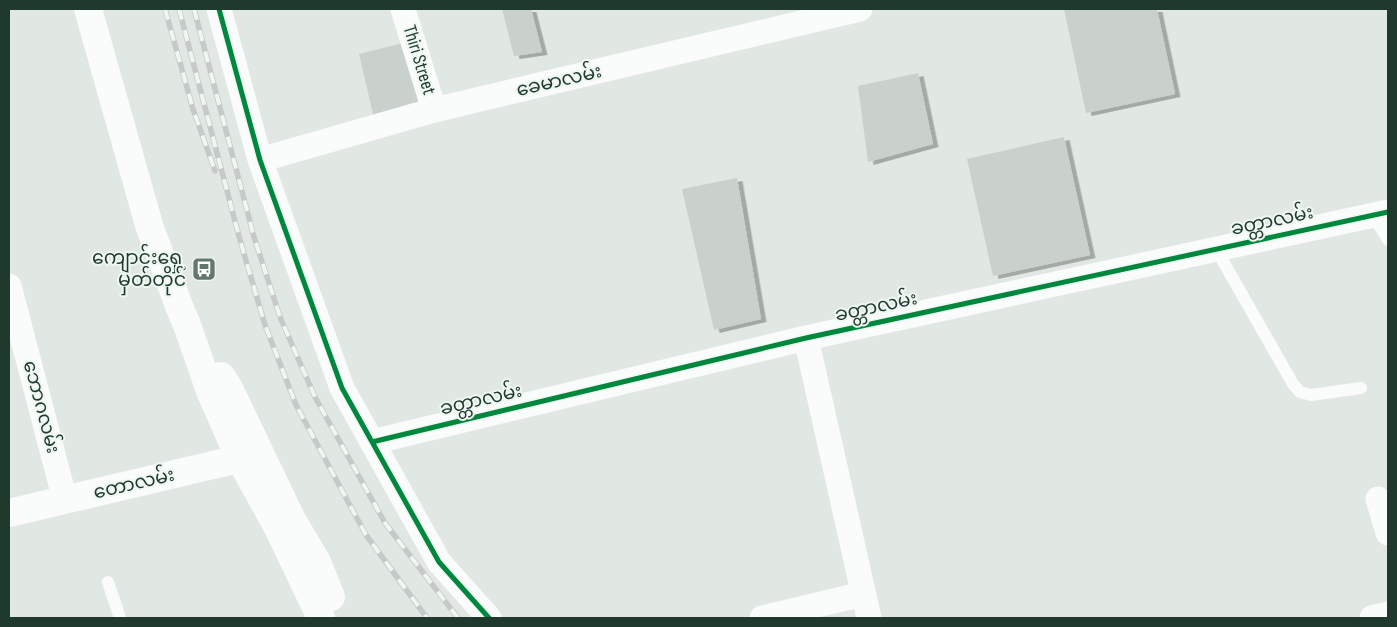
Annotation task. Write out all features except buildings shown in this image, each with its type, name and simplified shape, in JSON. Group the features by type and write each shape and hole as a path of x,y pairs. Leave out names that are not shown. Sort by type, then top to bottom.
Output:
{"main road":[{"path":"88,9 149,225 210,391 317,562 340,618"},
{"path":"250,457 278,528 321,618"},
{"name":"တောလမ်း","path":"9,513 250,457"}],"street":[{"path":"219,9 260,160 342,388 439,562 489,618"},
{"name":"Thiri Street","path":"403,9 434,110"},
{"name":"ခေမာလမ်း","path":"260,160 434,110 860,9"},
{"name":"ခတ္တာလမ်း","path":"372,442 806,338 1381,213"},
{"name":"ဘောဂလမ်း","path":"9,286 65,500"},
{"path":"806,338 869,618"},
{"path":"1378,499 1388,534"},
{"path":"762,618 863,594"},
{"path":"1372,618 1388,614"}],"lane":[{"path":"1381,213 1388,240"},
{"path":"1216,249 1293,384 1300,392 1311,395 1361,388"},
{"path":"108,582 120,618"}],"railway":[{"path":"165,9 193,109 215,171"},
{"path":"179,9 240,240 265,325 296,405 366,535 427,618"},
{"path":"194,9 254,237 280,317 315,397 385,523 458,618"}],"cycle path":[{"path":"219,9 260,160 342,388 439,562 489,618"},
{"path":"372,442 806,338 1388,212"}],"place":[{"name":"ကျောင်းရှေ့ မှတ်တိုင်","path":"204,269"}]}
